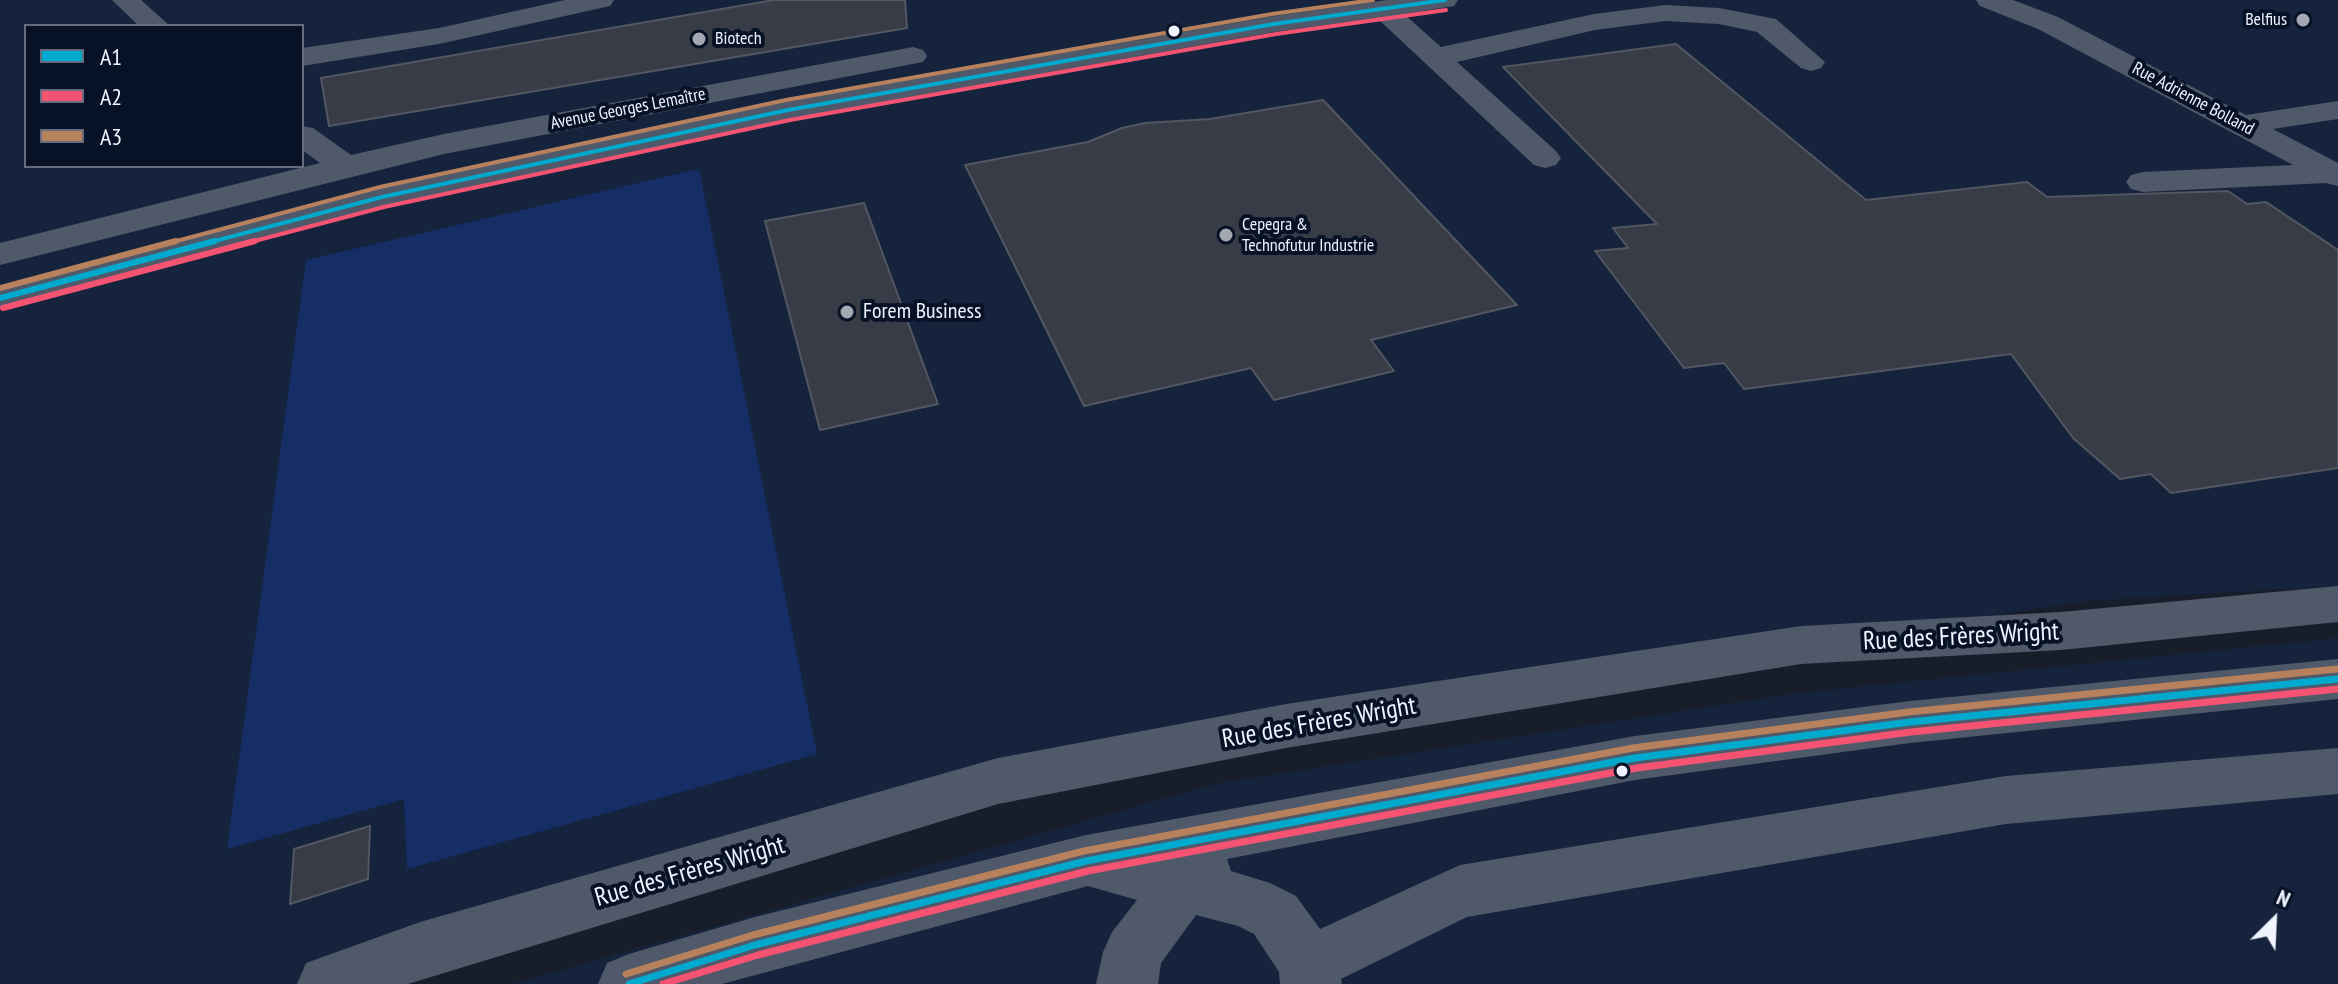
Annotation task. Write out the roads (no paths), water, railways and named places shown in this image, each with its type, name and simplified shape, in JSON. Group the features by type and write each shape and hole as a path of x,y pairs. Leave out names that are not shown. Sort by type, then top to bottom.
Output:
{"street":[{"path":"125,0 154,24"},
{"path":"304,57 439,36 566,4 601,0"},
{"name":"Avenue Georges Lemaître","path":"0,254 345,166 866,63 1263,0"},
{"name":"Avenue Georges Lemaître","path":"0,298 382,197 788,110 1141,47 1445,0"},
{"name":"Rue Adrienne Bolland","path":"1989,0 2040,11 2335,174"},
{"path":"1383,9 1545,158"},
{"path":"1436,57 1594,22 1665,13 1719,16 1766,25 1811,62"},
{"path":"2242,125 2338,110"},
{"path":"304,136 345,166"},
{"path":"2143,182 2335,174"},
{"name":"Rue des Frères Wright","path":"328,984 435,946 998,781 1241,735 1801,645 2139,625 2338,604"},
{"path":"629,984 755,945 1086,861 1635,758 1910,722 2338,679"},
{"path":"1086,861 1249,902 1275,915 1310,974 1460,892 2006,800 2338,771"},
{"path":"1127,984 1133,952 1183,887 1247,832"}],"place":[{"name":"Belfius","path":"2303,20"},
{"name":"Biotech","path":"699,39"},
{"name":"Cepegra & Technofutur Industrie","path":"1226,235"},
{"name":"Forem Business","path":"847,312"}]}
